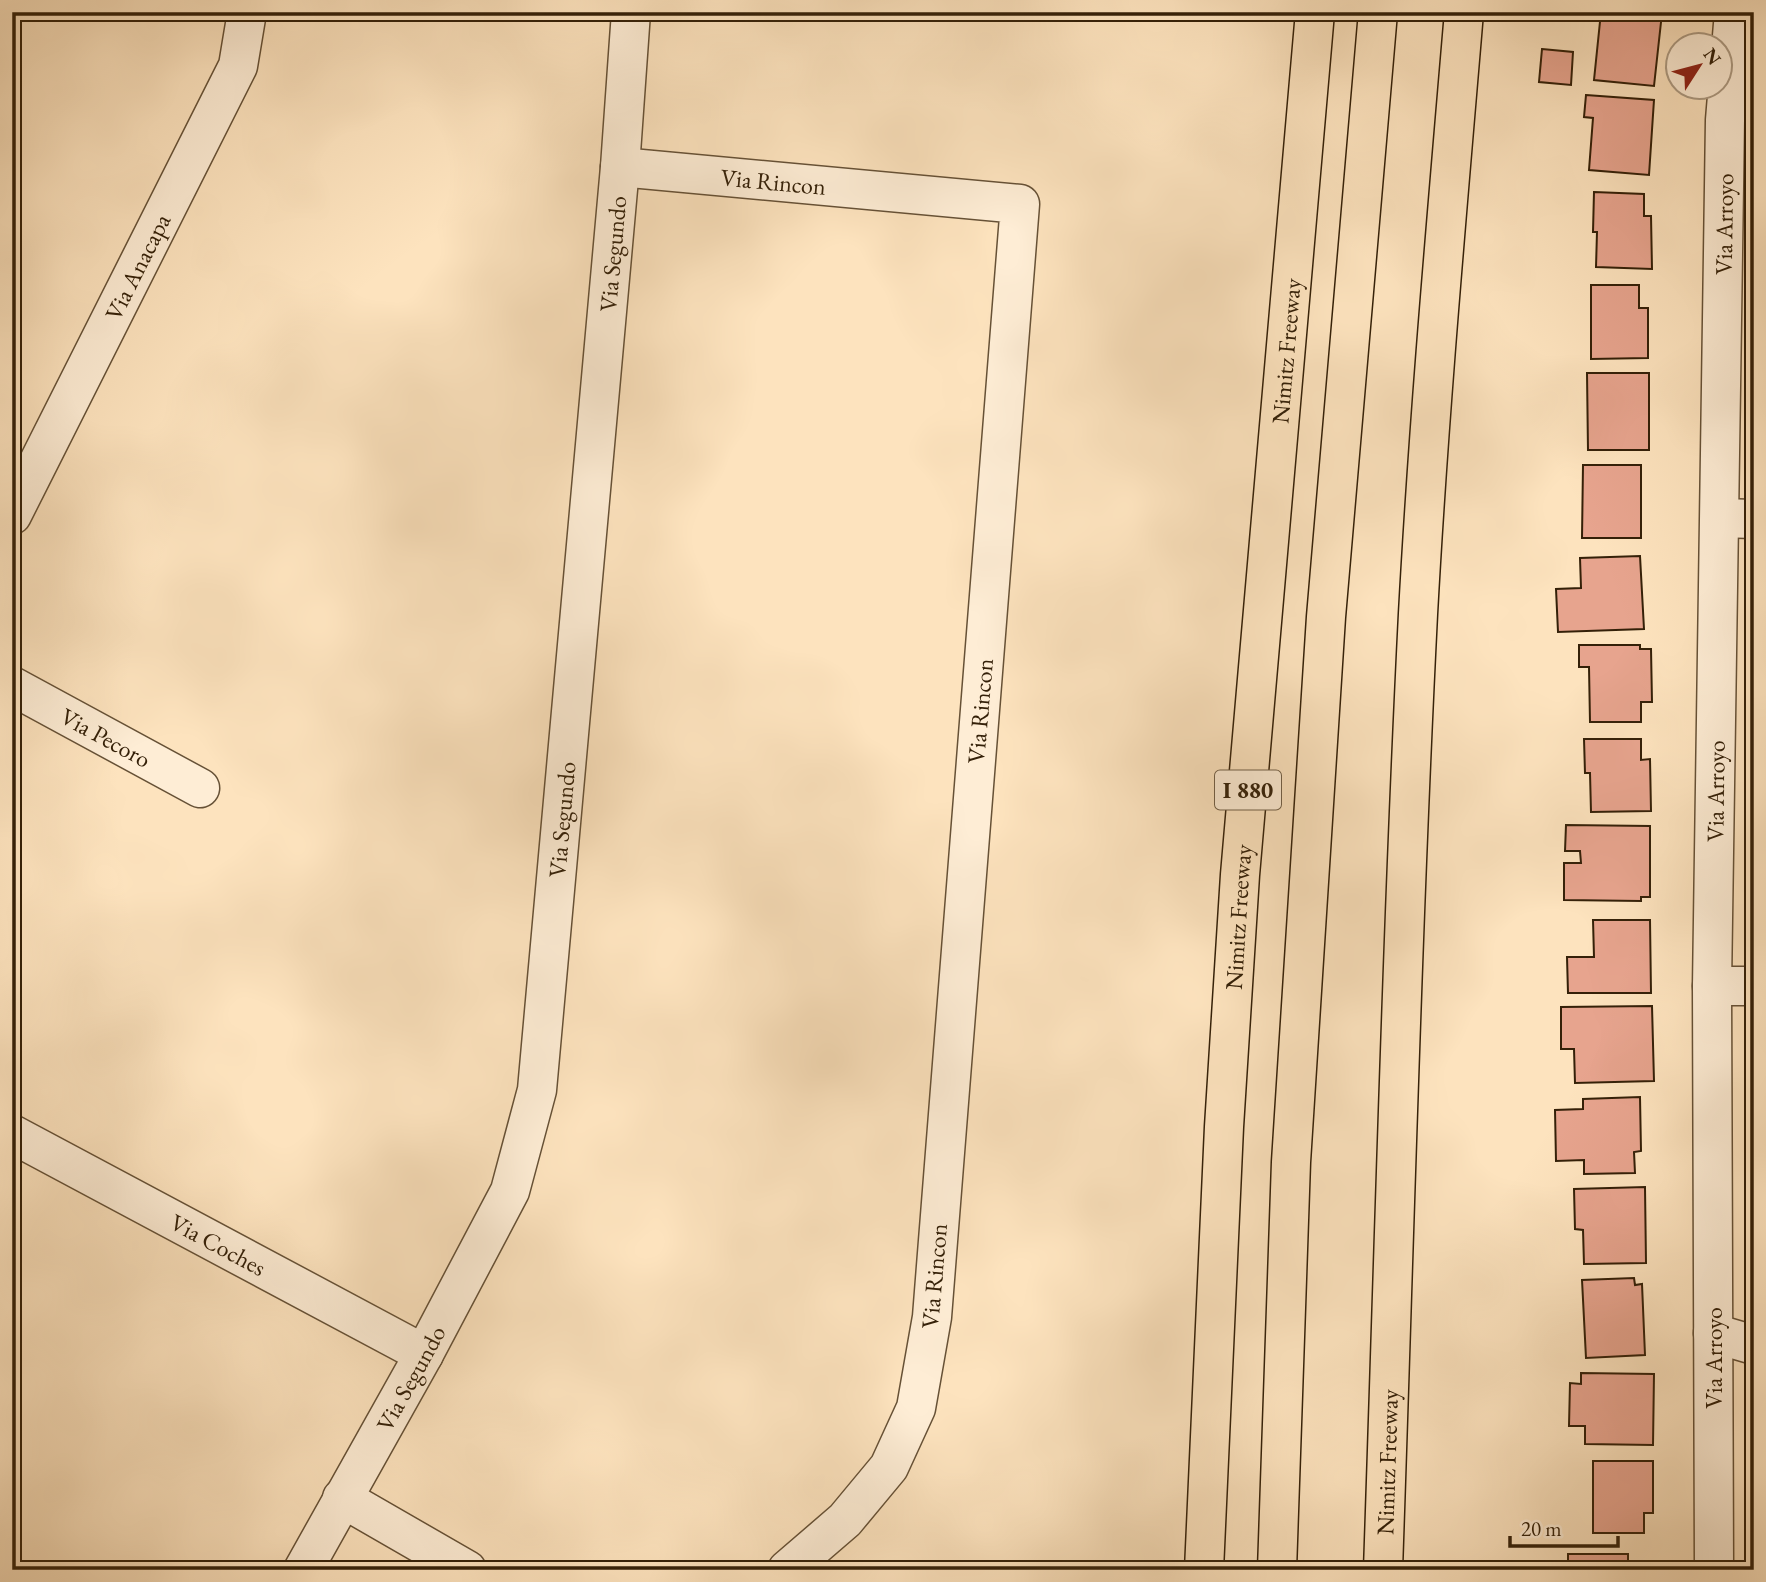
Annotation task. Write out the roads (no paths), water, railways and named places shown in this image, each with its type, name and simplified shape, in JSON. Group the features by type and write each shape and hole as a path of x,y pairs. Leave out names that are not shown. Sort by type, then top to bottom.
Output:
{"highway":[{"name":"Nimitz Freeway","path":"1204,1570 1224,1128 1240,875 1315,12"},
{"name":"I 880","path":"1277,1570 1291,1162 1326,617 1378,12"},
{"name":"Nimitz Freeway","path":"1383,1570 1418,614 1435,351 1464,12"}],"street":[{"name":"Via Anacapa","path":"12,514 239,66 247,12"},
{"name":"Via Segundo","path":"303,1570 424,1354 510,1191 537,1090 620,167 631,12"},
{"name":"Via Arroyo","path":"1714,1570 1712,986 1737,518 1739,121 1734,12"},
{"name":"Via Rincon","path":"620,167 1020,204 932,1317 916,1408 889,1467 845,1520 787,1570"},
{"name":"Via Pecoro","path":"12,686 200,788"},
{"path":"1712,986 1754,986"},
{"name":"Via Coches","path":"12,1134 424,1354"},
{"path":"1713,1332 1754,1345"},
{"path":"342,1498 467,1570"}]}
